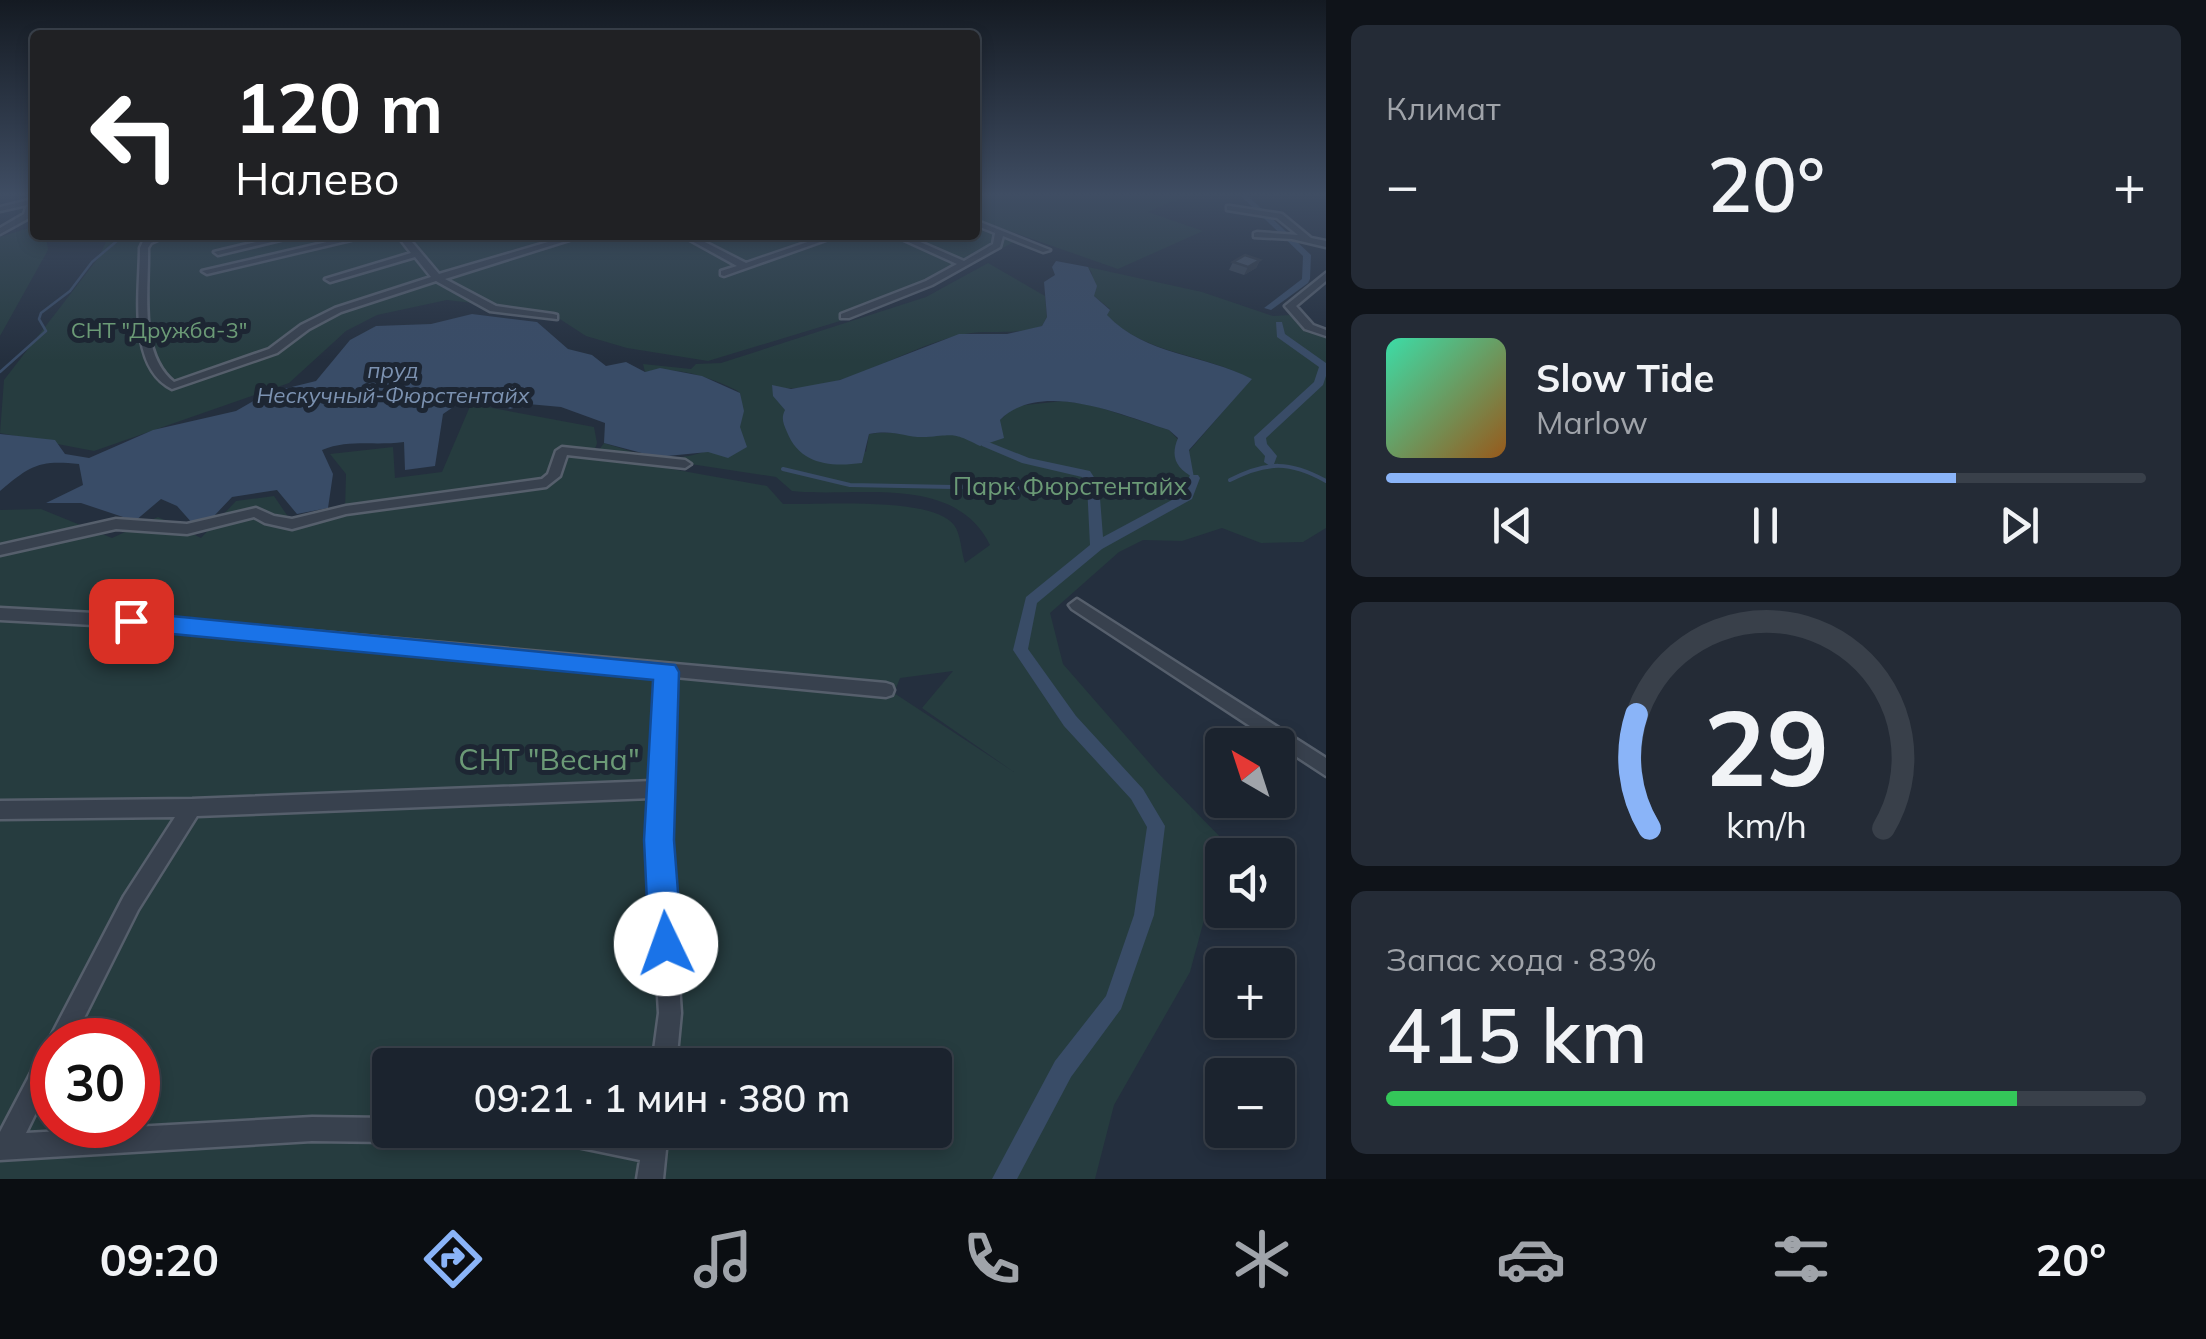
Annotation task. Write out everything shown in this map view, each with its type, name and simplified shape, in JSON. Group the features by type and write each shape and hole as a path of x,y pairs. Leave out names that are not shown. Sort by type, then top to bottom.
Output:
{"street":[{"path":"144,251 144,334 160,378 172,386 273,351 305,327 338,310 527,251"},
{"path":"218,252 223,251"},
{"path":"207,271 296,251"},
{"path":"414,251 437,278 493,309 552,317"},
{"path":"716,251 745,266"},
{"path":"724,273 789,251"},
{"path":"934,251 964,264"},
{"path":"846,316 929,283 985,251"},
{"path":"330,279 417,254"},
{"path":"1326,276 1290,306 1310,327 1326,333"},
{"path":"0,550 116,524 188,529 256,512 270,520 292,524 346,510 546,483 554,476 562,451 685,464"},
{"path":"1077,605 1326,768"},
{"path":"0,614 131,621 886,690"},
{"path":"666,672 660,789 670,1013 666,1048"},
{"path":"0,810 192,808 660,789"},
{"path":"72,1018 131,903 192,808"},
{"path":"3,1147 30,1097"},
{"path":"3,1147 312,1129 372,1130"},
{"path":"650,1179 654,1148"}],"green space":[{"path":"0,251 47,251 0,336"},
{"name":"СНТ \"Дружба-3\"","path":"102,251 997,251 923,290 863,314 708,361 627,348 586,336 549,312 447,300 377,315 346,331 289,383 94,451 0,433 4,380"},
{"path":"1067,251 1158,251 1118,269"},
{"name":"СНТ \"Весна\"","path":"988,263 1045,296 1047,317 1042,326 965,334 844,379 795,388 772,386 773,390 866,452 869,434 962,437 1000,420 1015,406 1063,401 1092,405 1169,430 1189,451 1251,379 1156,346 1121,328 1106,315 1110,309 1094,296 1088,267 1202,292 1273,316 1290,315 1326,336 1326,528 1303,542 1261,543 1222,528 1182,541 1143,540 1119,552 1050,613 1063,664 1221,838 1205,838 1205,916 1190,972 1114,1105 1095,1179 0,1179 0,510 41,509 112,538 158,517 201,538 236,501 274,496 293,524 345,510 346,474 330,454 393,447 395,478 442,472 471,404 594,427 597,443 593,455 767,486 783,504 874,504 942,516 958,533 965,563 990,545 974,522 953,507 929,498 874,492 792,491 776,477 599,450 604,443 673,458 718,445 737,424 740,393 692,374 645,372 643,364 691,369 696,364 721,363 926,297","holes":["953,671 922,708 1014,772 894,693 900,678"]}],"water":[{"path":"1056,261 1088,267 1097,286 1094,296 1110,310 1107,315 1139,339 1252,379 1189,450 1194,478 1176,461 1178,438 1169,430 1105,409 1059,401 1017,408 1000,420 1004,438 980,446 953,436 869,434 862,463 828,464 808,457 793,443 784,423 785,410 773,396 772,385 791,389 840,380 959,334 1007,334 1042,326 1047,317 1044,282 1055,275 1052,267"},
{"name":"пруд Нескучный-Фюрстентайх","path":"472,314 537,322 568,349 592,355 606,366 626,362 645,372 660,368 702,376 740,393 744,411 740,427 747,447 728,458 708,452 657,457 604,443 605,423 561,407 528,404 510,409 490,400 465,399 443,414 435,466 405,470 404,442 352,444 322,450 333,474 328,508 297,514 277,490 232,497 214,516 193,524 177,506 161,499 135,521 81,503 46,503 83,485 79,464 65,463 36,466 0,491 0,434 55,440 65,454 89,458 153,430 236,411 267,393 316,381 350,340 376,326 431,324"}],"building":[{"path":"1245,255 1260,260 1248,267 1233,262"}],"waterway":[{"path":"0,372 46,331 39,319 41,313 70,291 105,251"},
{"path":"1303,251 1307,255 1306,279"},
{"path":"1268,308 1305,281"},
{"path":"1270,462 1271,456 1261,445 1260,437 1319,383 1324,366 1280,335 1279,324"},
{"path":"986,444 1026,461 1086,474 1093,485 1097,546"},
{"path":"1230,480 1256,469 1278,466 1301,470 1326,481"},
{"path":"783,469 850,485 1051,489 1079,494"},
{"path":"1097,546 1188,496 1194,478"},
{"path":"1004,1179 1063,1069 1114,1002 1144,915 1156,826 1137,794 1070,721 1020,650 1031,601 1097,546"}],"route":[{"path":"131,621 666,672 659,840 666,944"}],"park label":[{"name":"Парк Фюрстентайх","path":"1070,485"}]}
